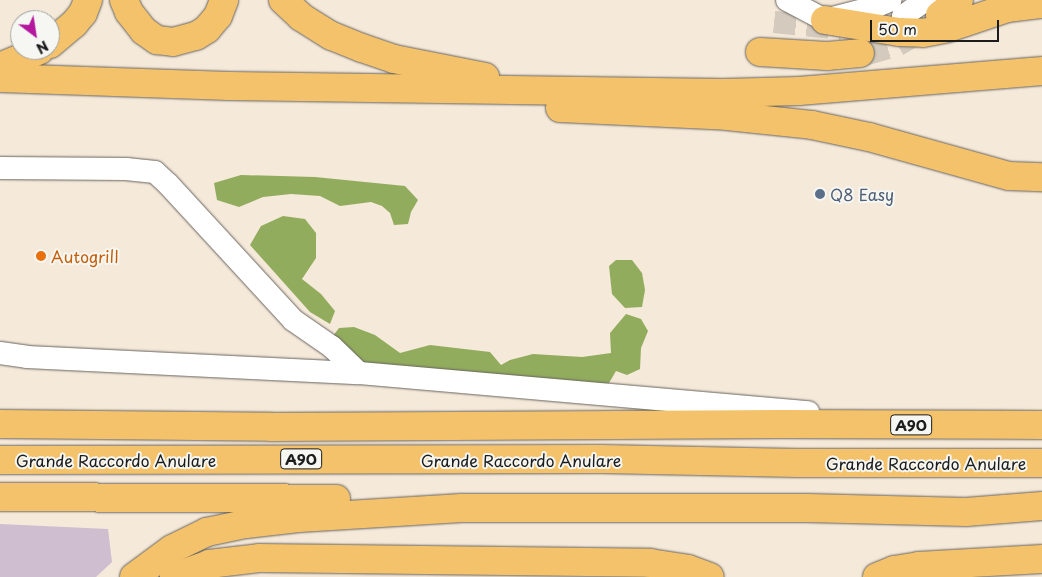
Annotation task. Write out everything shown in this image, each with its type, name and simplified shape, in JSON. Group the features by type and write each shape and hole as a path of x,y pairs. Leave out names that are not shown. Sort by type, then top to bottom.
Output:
{"main road":[{"path":"60,36 74,24 88,0"},
{"path":"124,0 129,12 144,31 157,40 173,42 196,36 207,29 218,16 224,0"},
{"path":"283,0 301,17 332,36 394,59 550,90"},
{"path":"825,20 899,32 923,32 948,28 1007,8 1042,4"},
{"path":"760,52 827,56 860,53"},
{"path":"0,67 16,60"},
{"path":"0,78 229,86 722,93 799,91 1042,71"},
{"path":"229,86 569,109 727,116 782,122 869,136 1009,176 1042,177"},
{"name":"Grande Raccordo Anulare","path":"0,424 271,427 781,424 1042,425"},
{"name":"Grande Raccordo Anulare","path":"0,460 602,459 797,463 1042,463"},
{"path":"0,497 333,499 462,508"},
{"path":"966,512 1042,506"},
{"path":"134,577 184,542 206,532 230,526 289,519 462,508 807,508 966,512 1042,517"},
{"path":"174,577 209,564 259,558 643,563 677,567 710,577"},
{"path":"877,577 894,570 918,566 1042,559"}],"lane":[{"path":"787,0 825,20 876,7 897,8 942,5"},
{"path":"0,168 126,169 155,172 300,327 332,347 360,373"},
{"path":"0,353 27,357 360,373 729,407 978,425"}],"shaded area":[{"path":"0,524 108,529 112,562 96,577 0,577"}],"green space":[{"path":"241,175 315,177 405,186 418,200 411,212 408,224 394,225 390,213 382,206 371,202 340,206 320,196 291,194 263,197 239,207 217,200 214,183"},
{"path":"283,216 305,219 316,233 316,258 302,279 321,294 335,311 330,324 310,312 250,245 261,226"},
{"path":"616,260 632,260 642,273 645,290 642,307 625,308 612,294 609,266"},
{"path":"626,314 641,319 648,331 641,348 640,369 627,375 616,371 609,383 584,386 367,366 333,336 339,328 354,327 375,335 400,353 430,345 490,352 501,365 510,360 533,354 582,357 611,353 610,333"}],"tunnel":[{"path":"774,22 842,29"},
{"path":"860,53 896,43 923,27"}],"place":[{"name":"Q8 Easy","path":"820,194"},
{"name":"Autogrill","path":"41,256"}]}
